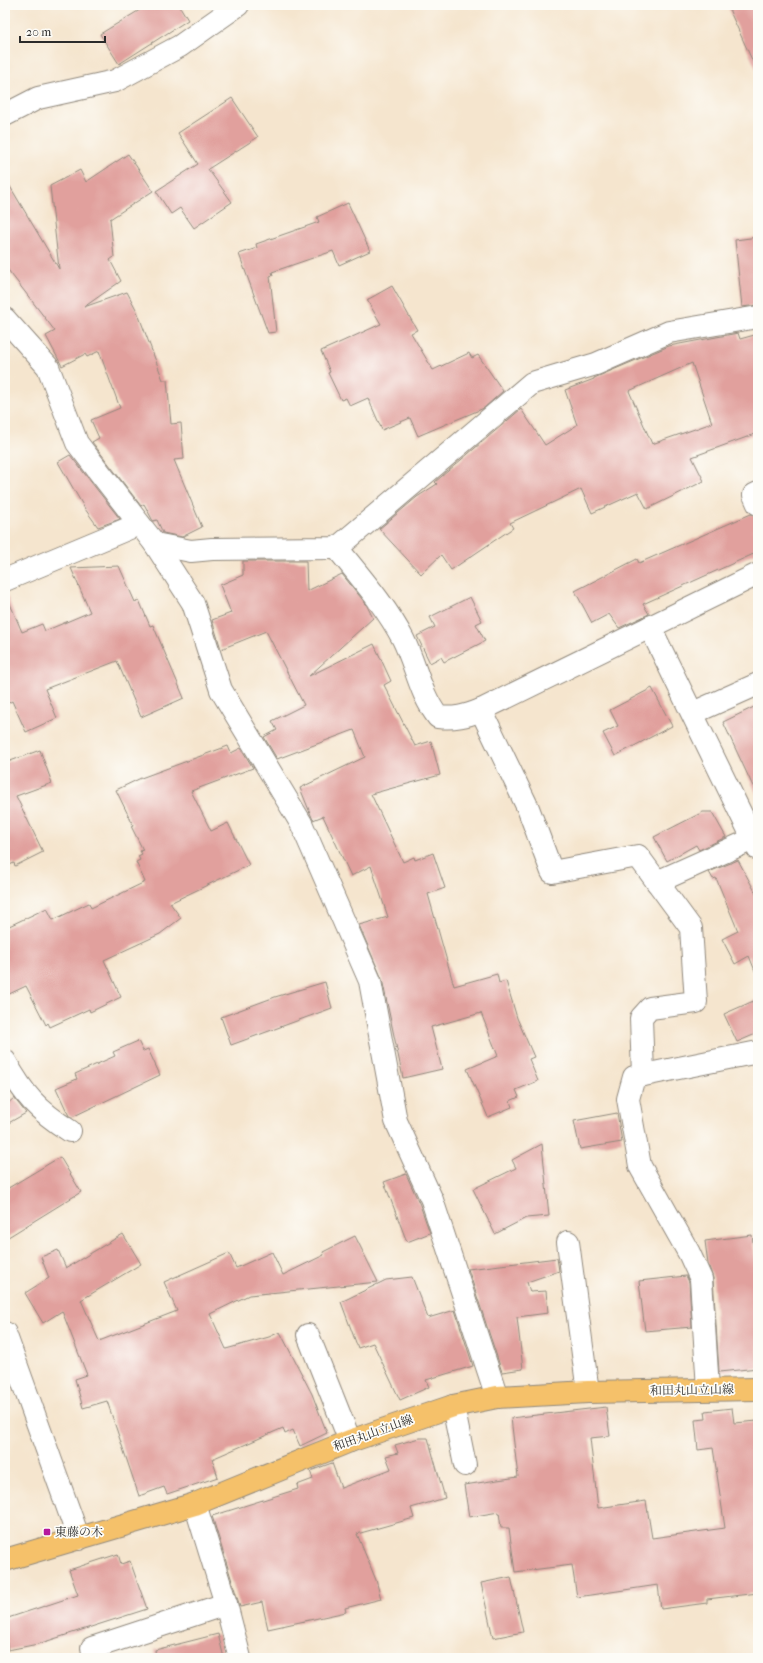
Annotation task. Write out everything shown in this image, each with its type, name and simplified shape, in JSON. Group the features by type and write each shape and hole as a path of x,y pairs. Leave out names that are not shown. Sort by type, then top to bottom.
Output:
{"main road":[{"name":"和田丸山立山線","path":"5,1560 195,1504 350,1441 453,1406 497,1397 588,1392 758,1389"}],"street":[{"path":"5,115 38,98 115,80 180,46 238,5"},
{"path":"155,544 191,551 212,549 337,548 532,383 596,364 669,332 758,317"},
{"path":"5,319 48,367 78,443 155,544 193,603 221,690 301,824 370,982 396,1121 432,1200 497,1397"},
{"path":"758,493 754,495 758,504"},
{"path":"5,580 139,524"},
{"path":"337,548 384,608 403,640 430,706 438,717 451,718 465,716 481,710 758,574"},
{"path":"650,627 756,844 657,882"},
{"path":"693,713 758,684"},
{"path":"481,710 528,808 552,872 638,856 691,928 696,1002 650,1008 641,1018 643,1075"},
{"path":"708,1389 701,1279 689,1253 640,1166 628,1099 634,1077 758,1052"},
{"path":"5,1061 19,1087 36,1107 70,1131"},
{"path":"568,1242 588,1392"},
{"path":"5,1333 79,1539"},
{"path":"308,1335 350,1441"},
{"path":"453,1406 465,1465"},
{"path":"195,1504 226,1604 240,1658"},
{"path":"92,1648 226,1604"}],"building":[{"path":"148,5 179,5 188,20 119,64 100,34"},
{"path":"727,5 758,5 758,73"},
{"path":"232,98 258,137 208,169 232,202 194,228 180,208 171,214 156,191 198,164 178,133"},
{"path":"128,154 153,191 110,219 114,257 110,260 121,281 84,307 127,292 137,311 163,380 167,380 171,424 181,423 184,459 174,460 202,527 182,537 163,533 157,520 153,521 144,504 141,506 92,442 99,438 91,420 120,408 99,351 87,357 85,354 62,366 46,336 55,331 5,266 5,178 59,269 50,186 80,170 86,182"},
{"path":"348,203 370,251 339,265 333,251 272,272 273,275 270,276 276,332 268,333 239,254 257,248 256,244 319,222 317,217"},
{"path":"758,237 758,305 742,307 735,240"},
{"path":"392,286 417,330 411,333 433,370 469,353 472,358 478,355 503,391 484,408 418,436 410,418 382,430 368,398 350,406 346,398 341,400 328,373 330,372 321,351 381,324 367,300"},
{"path":"738,333 740,339 758,334 758,433 692,457 704,481 647,509 638,492 592,513 581,489 510,523 513,528 451,570 441,555 421,574 379,529 417,497 437,484 435,482 521,409 545,445 577,425 565,390 669,346","holes":["692,363 712,423 652,444 629,391"]},
{"path":"70,455 120,519 98,527 85,509 58,462"},
{"path":"751,514 758,516 758,552 643,604 649,614 619,628 609,614 592,623 575,591 637,559 639,563"},
{"path":"243,561 306,561 307,591 342,574 366,604 373,618 309,676 374,644 391,681 384,685 415,746 431,741 440,775 371,794 403,862 414,857 415,860 433,853 445,888 428,894 454,986 497,974 499,983 506,981 517,1018 534,1057 529,1059 538,1081 516,1090 519,1097 510,1101 512,1107 488,1117 467,1069 498,1056 481,1013 431,1027 442,1069 403,1078 382,979 359,925 388,917 371,866 351,876 323,816 313,820 300,788 365,757 354,730 277,759 264,737 277,730 272,721 304,705 266,631 221,649 212,620 231,613 220,585 243,575"},
{"path":"119,566 135,602 139,600 150,626 153,625 184,698 141,717 117,661 45,689 57,718 26,732 12,701 5,705 5,592 22,632 42,624 45,631 90,612 71,568"},
{"path":"470,597 482,621 476,624 485,641 444,662 441,657 430,663 417,636 435,627 430,617"},
{"path":"652,688 672,726 615,756 603,733 618,726 610,710"},
{"path":"758,705 758,797 723,722"},
{"path":"228,746 231,753 241,748 253,768 191,791 211,831 228,823 249,865 170,903 181,918 160,934 104,960 121,997 90,1012 89,1009 50,1027 48,1023 46,1025 26,986 5,996 5,928 47,908 53,920 89,903 91,908 145,882 136,862 140,860 138,856 142,854 140,851 143,850 116,790 141,778"},
{"path":"40,750 52,783 16,796 43,852 15,866 14,863 5,867 5,763"},
{"path":"703,812 712,812 726,837 699,850 696,845 667,861 654,837"},
{"path":"738,860 758,897 758,978 749,956 735,964 722,939 738,931 716,878 713,879 709,872"},
{"path":"325,982 332,1008 231,1045 221,1017 275,997"},
{"path":"758,999 758,1033 737,1042 724,1014"},
{"path":"138,1041 143,1051 148,1049 160,1075 72,1117 69,1116 56,1088 77,1079 75,1074 115,1056 113,1052"},
{"path":"14,1098 26,1113 5,1125 5,1106"},
{"path":"617,1113 622,1142 580,1149 574,1121"},
{"path":"542,1144 549,1216 526,1218 495,1234 473,1189 516,1168 512,1160"},
{"path":"60,1157 81,1192 5,1239 5,1190"},
{"path":"406,1174 420,1205 430,1233 407,1242 384,1182"},
{"path":"123,1234 141,1264 81,1300 99,1341 177,1311 164,1282 229,1253 236,1268 272,1252 283,1275 324,1255 323,1252 355,1236 378,1282 249,1295 210,1314 226,1349 269,1337 280,1332 312,1394 327,1433 300,1446 293,1430 285,1434 283,1428 212,1459 218,1477 167,1494 164,1487 139,1496 107,1401 83,1408 75,1379 87,1375 62,1311 43,1323 25,1293 49,1278 41,1257 58,1250 66,1268"},
{"path":"752,1235 758,1279 758,1368 719,1372 713,1278 708,1264 705,1241"},
{"path":"557,1258 559,1271 527,1282 530,1292 546,1291 548,1313 517,1317 523,1369 502,1372 468,1269"},
{"path":"686,1276 689,1282 692,1327 645,1331 639,1281"},
{"path":"412,1277 428,1318 455,1310 473,1366 426,1380 429,1387 400,1400 373,1343 358,1348 341,1302 386,1280"},
{"path":"606,1407 610,1436 590,1438 598,1508 646,1501 652,1538 725,1528 713,1448 698,1450 695,1420 706,1419 705,1411 732,1408 734,1423 758,1421 758,1593 707,1599 707,1603 661,1609 658,1585 577,1597 572,1565 515,1572 509,1528 501,1528 499,1512 469,1517 464,1485 518,1477 511,1418"},
{"path":"419,1438 428,1438 445,1498 411,1508 414,1518 357,1534 376,1580 381,1599 345,1608 346,1612 268,1629 262,1602 240,1607 212,1516 298,1489 297,1485 313,1479 310,1471 332,1463 341,1488 391,1469 386,1456 398,1453 395,1445"},
{"path":"118,1554 121,1564 130,1561 147,1609 38,1644 8,1650 5,1634 5,1619 78,1595 69,1570"},
{"path":"511,1577 523,1632 493,1638 481,1583"},
{"path":"218,1634 224,1658 156,1658 155,1650"}],"place":[{"name":"東藤の木","path":"47,1532"}]}
